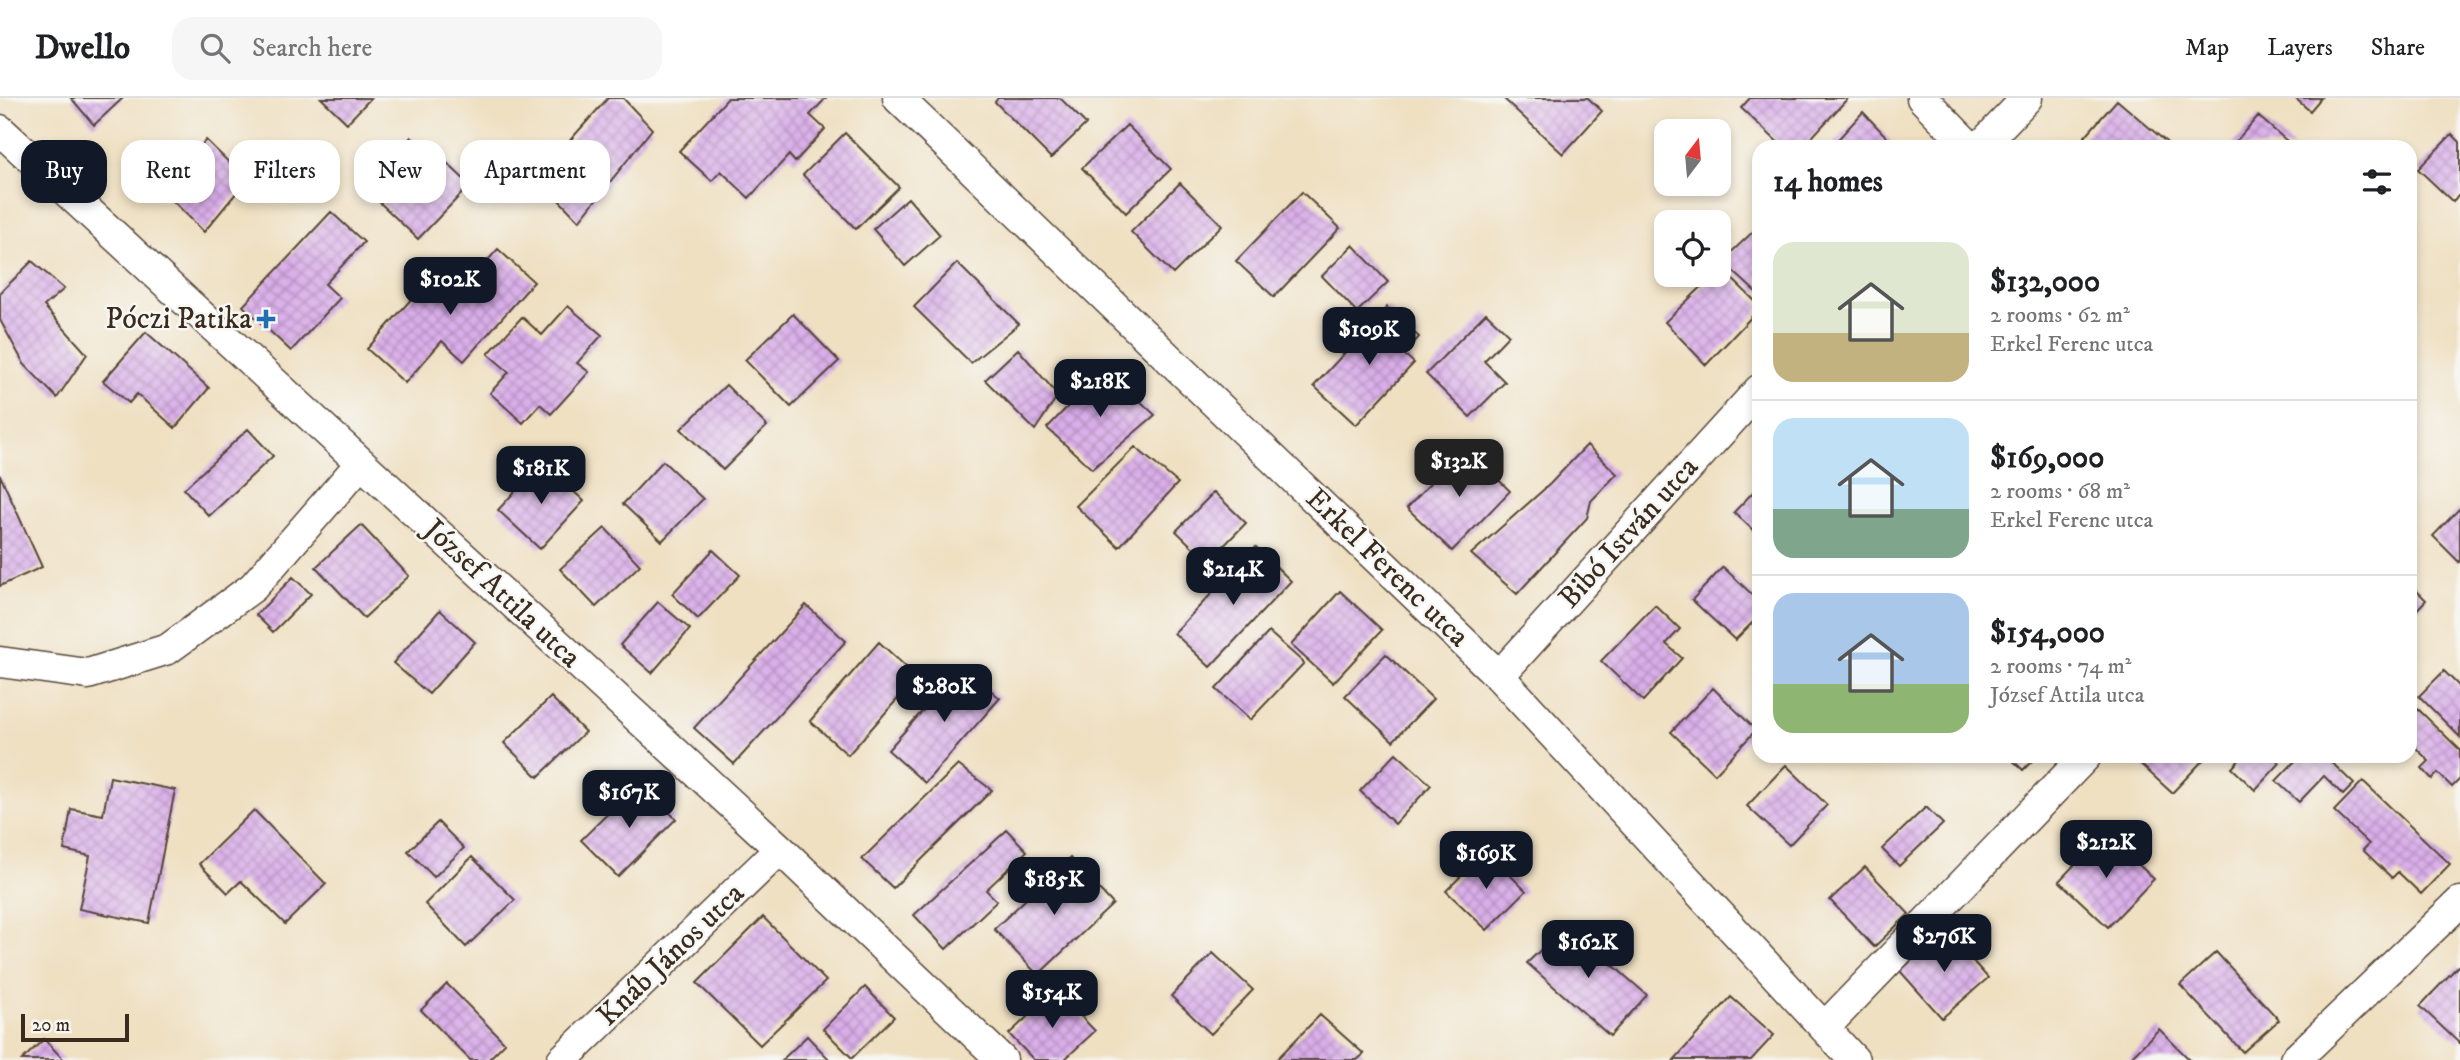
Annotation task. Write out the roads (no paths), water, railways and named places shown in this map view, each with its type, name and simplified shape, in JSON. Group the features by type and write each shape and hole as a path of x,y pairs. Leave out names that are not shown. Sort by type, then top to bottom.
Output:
{"street":[{"name":"Erkel Ferenc utca","path":"898,98 1499,676 1854,1060"},
{"path":"1922,98 1963,140"},
{"path":"1987,140 2027,98"},
{"name":"József Attila utca","path":"0,130 780,849 1002,1060"},
{"name":"Bibó István utca","path":"1499,676 1752,398"},
{"path":"0,662 88,674 168,649 253,587 361,463"},
{"path":"1825,1027 2079,763"},
{"name":"Knáb János utca","path":"562,1060 780,849"},
{"path":"2295,1060 2460,902"}],"place":[{"name":"Póczi Patika","path":"266,319"}]}
